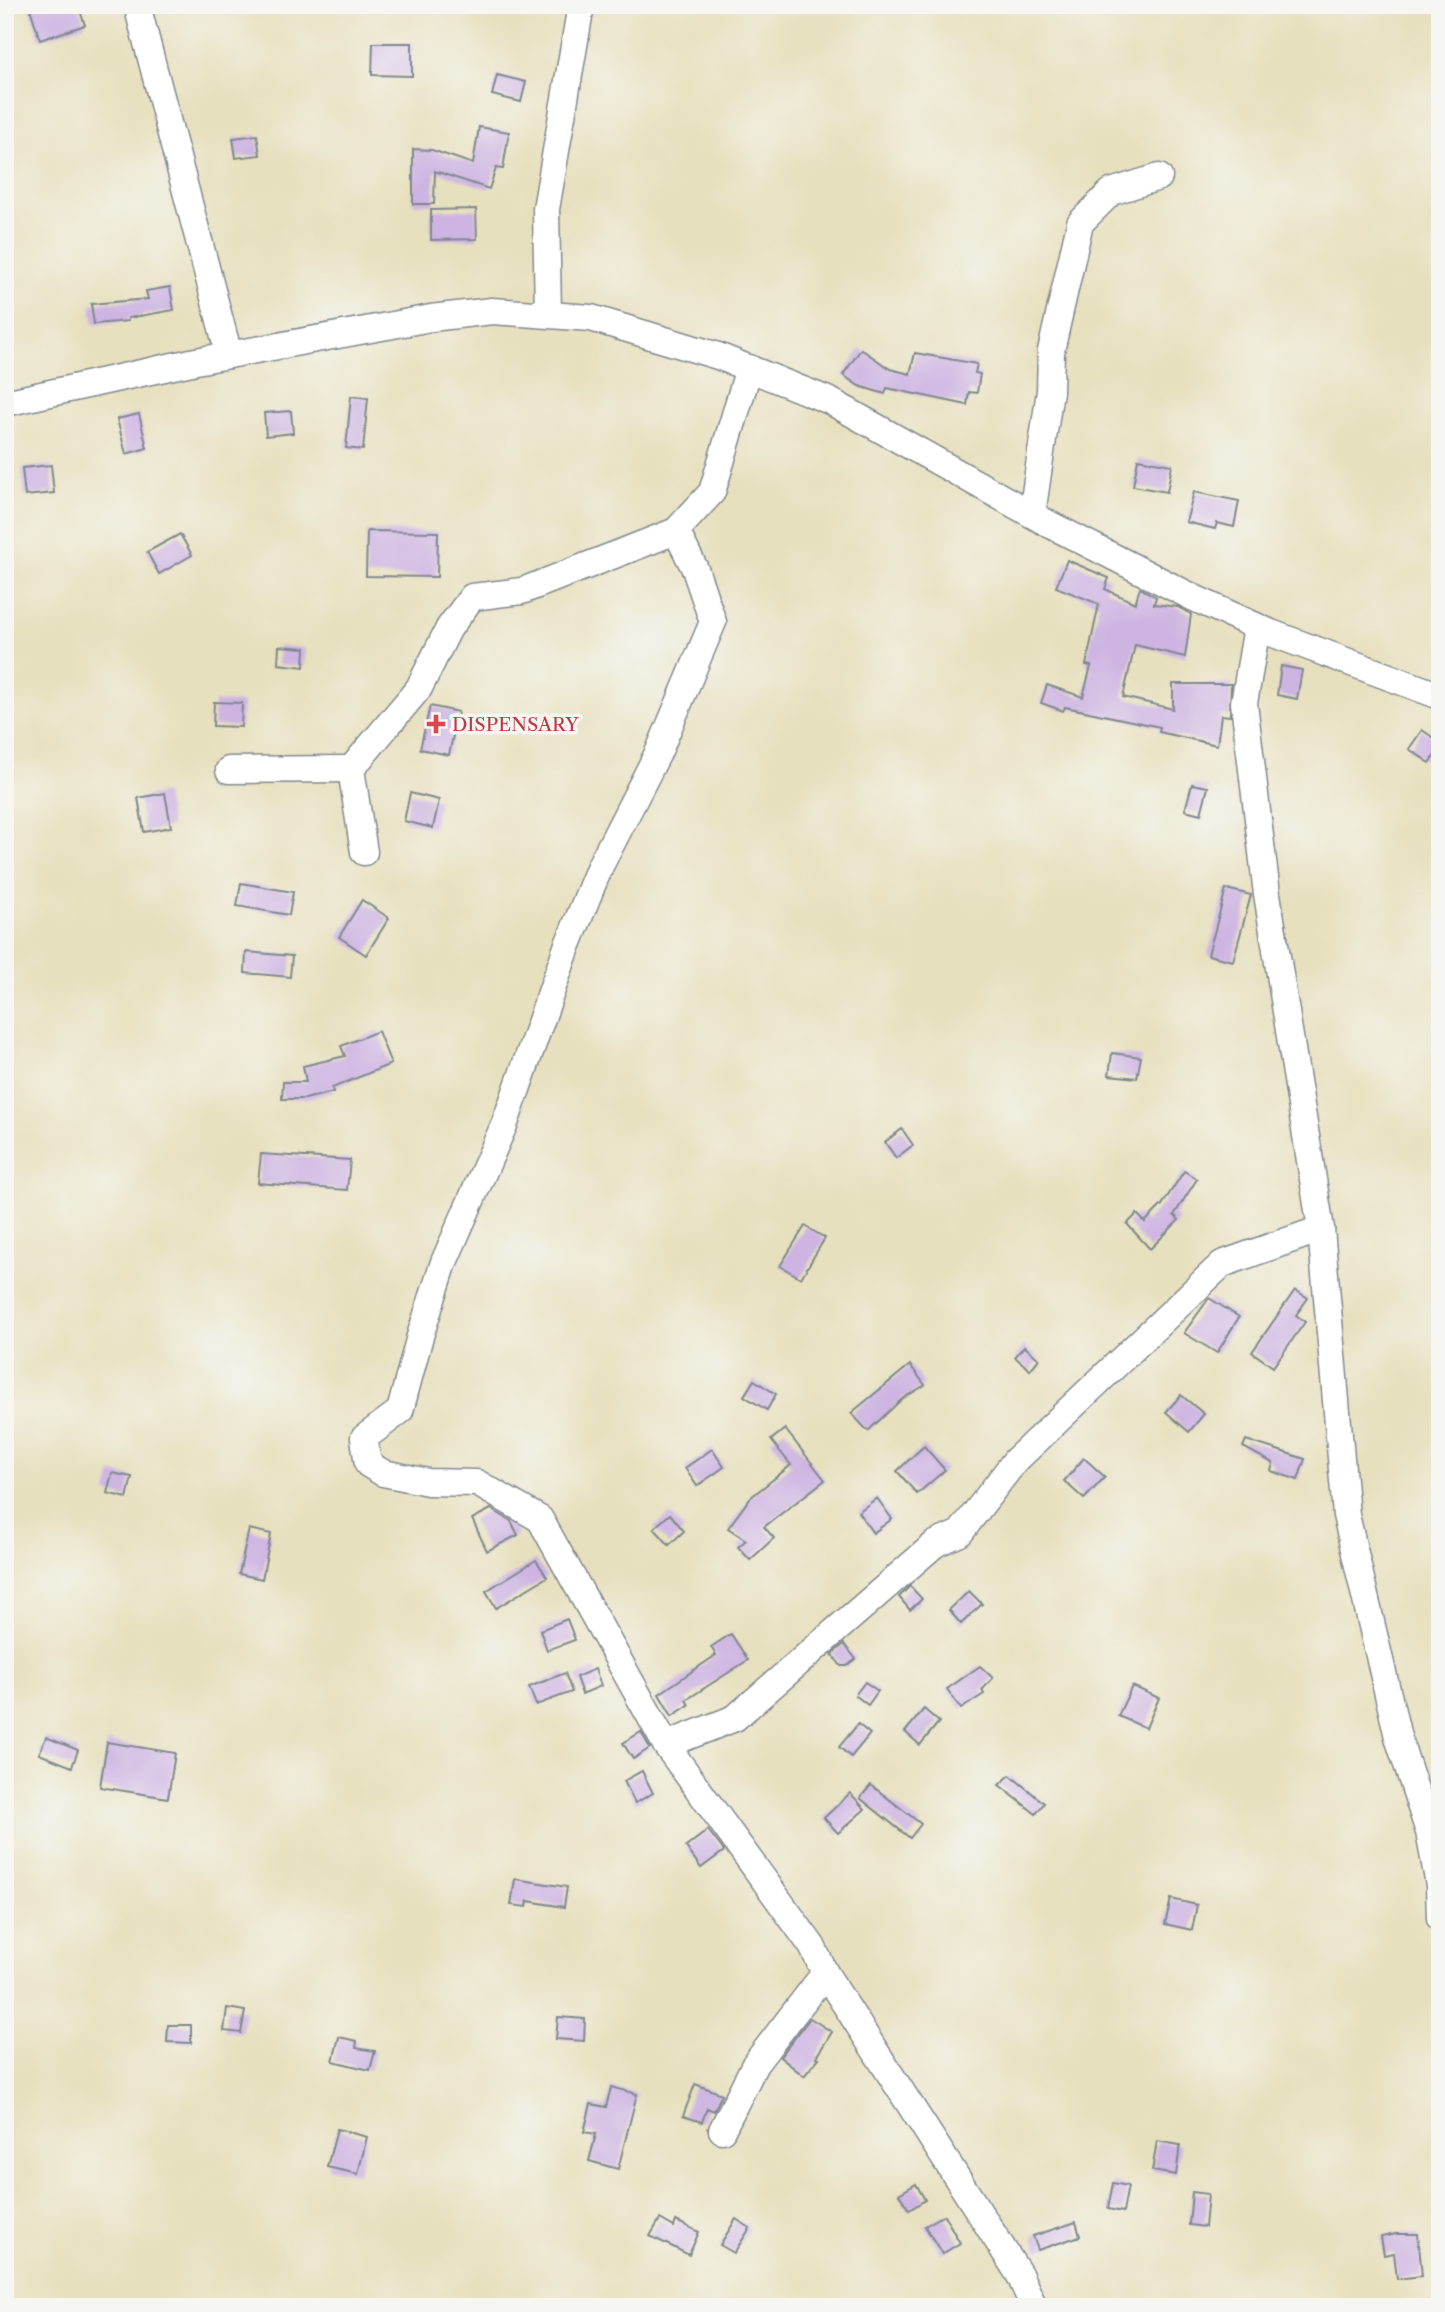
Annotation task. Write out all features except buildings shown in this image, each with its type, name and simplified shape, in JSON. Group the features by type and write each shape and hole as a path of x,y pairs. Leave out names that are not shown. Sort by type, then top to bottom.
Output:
{"street":[{"path":"137,5 229,355"},
{"path":"548,313 546,209 581,5"},
{"path":"1032,514 1050,391 1051,351 1080,223 1111,191 1159,177"},
{"path":"5,403 229,355 431,318 492,311 590,318 749,368 830,401 1032,514 1194,598 1257,626 1440,696"},
{"path":"364,852 351,769 419,688 449,628 472,597 522,591 676,531 712,492 749,368"},
{"path":"676,531 695,569 713,622 658,753 600,866 567,947 505,1123 444,1262 400,1411 364,1438 368,1464 383,1474 448,1485 477,1483 540,1519 666,1745 812,1946 825,1972 1019,2274 1034,2307"},
{"path":"1257,626 1244,703 1267,894 1321,1229 1346,1515 1398,1737 1429,1832 1439,1885 1440,1918"},
{"path":"229,770 351,769"},
{"path":"666,1745 735,1718 936,1544 960,1533 1016,1461 1222,1264 1321,1229"},
{"path":"722,2130 755,2064 825,1972"}],"place":[{"name":"DISPENSARY","path":"436,724"}]}
